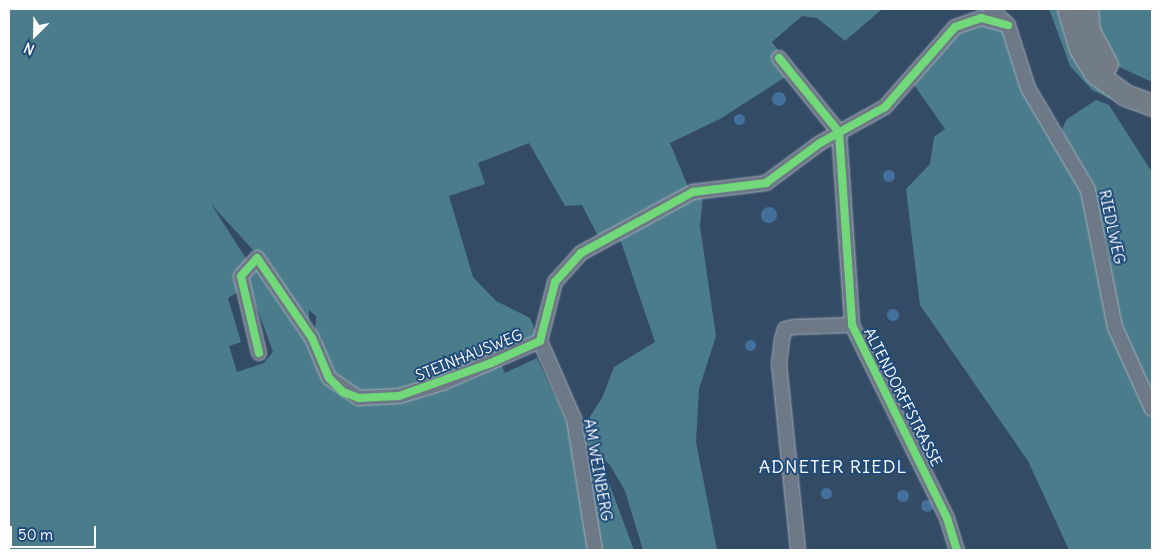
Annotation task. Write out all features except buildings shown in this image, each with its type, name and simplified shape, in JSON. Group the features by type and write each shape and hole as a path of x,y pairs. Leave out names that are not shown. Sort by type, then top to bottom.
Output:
{"highway":[{"path":"1068,9 1080,49 1095,73 1125,95 1152,105"},
{"path":"1087,9 1089,31 1103,60 1125,80 1152,90"}],"street":[{"name":"RIEDLWEG","path":"991,9 1008,26 1028,88 1088,190 1115,327 1152,409"},
{"name":"STEINHAUSWEG","path":"259,353 241,276 258,258 312,338 329,378 359,398 399,396 442,383 540,341 555,282 581,252 693,192 766,183 838,132 885,107 955,27 981,18 1008,26"},
{"path":"779,58 838,132"},
{"name":"ALTENDORFFSTRASSE","path":"838,132 852,325 947,518 957,550"},
{"path":"798,550 779,364 782,339 785,329 794,327 852,325"},
{"name":"AM WEINBERG","path":"540,341 574,419 596,550"}],"shaded area":[{"path":"9,9 882,9 845,41 817,18 802,16 772,42 782,55 775,62 787,76 720,119 670,143 689,189 599,238 582,205 565,206 529,143 478,163 485,184 449,196 473,277 496,301 530,318 538,337 451,376 389,394 362,395 337,381 328,367 320,347 322,337 315,337 316,316 309,310 309,342 321,371 330,385 355,401 400,400 501,364 505,373 537,358 567,422 571,420 592,550 9,550","holes":["211,204 264,262 246,277 273,352 264,363 237,372 229,346 241,342 228,298 238,292 247,260"]},
{"path":"1049,9 1060,9 1096,85 1115,101 1092,90 1070,66"},
{"path":"1094,9 1152,9 1152,82 1117,66 1102,46"},
{"path":"976,23 1000,26 1008,36 1086,193 1097,251 1152,417 1152,550 1069,550 1028,461 920,305 906,189 930,164 934,137 945,129 914,85 946,41"},
{"path":"776,92 782,92 786,99 782,106 776,106 772,102 772,96"},
{"path":"1096,100 1109,105 1152,172 1152,396 1119,328 1107,242 1062,129 1067,119"},
{"path":"739,113 745,119 739,125 733,119"},
{"path":"887,170 891,170 895,176 891,182 887,182 883,178 883,174"},
{"path":"703,195 700,226 716,336 699,389 696,442 717,550 643,550 625,491 610,465 582,441 580,432 602,398 614,367 655,342 619,236"},
{"path":"769,207 777,215 769,223 761,215"},
{"path":"891,309 895,309 899,315 895,321 891,321 887,317 887,313"},
{"path":"750,339 756,345 750,351 744,345"},
{"path":"586,462 599,467 609,483 634,550 598,550"},
{"path":"826,487 832,493 826,499 820,493"},
{"path":"901,490 905,490 909,496 905,502 901,502 897,498 897,494"},
{"path":"925,500 929,500 933,506 929,512 925,512 921,508 921,504"}],"cycle path":[{"path":"259,353 241,276 257,258 312,338 329,378 343,392 359,398 399,396 491,363 540,341 555,282 581,253 693,192 766,183 820,143 885,107 955,27 981,18 1008,25"},
{"path":"779,58 839,132 852,325 947,518 957,550"}],"district":[{"name":"ADNETER RIEDL","path":"833,467"}]}
